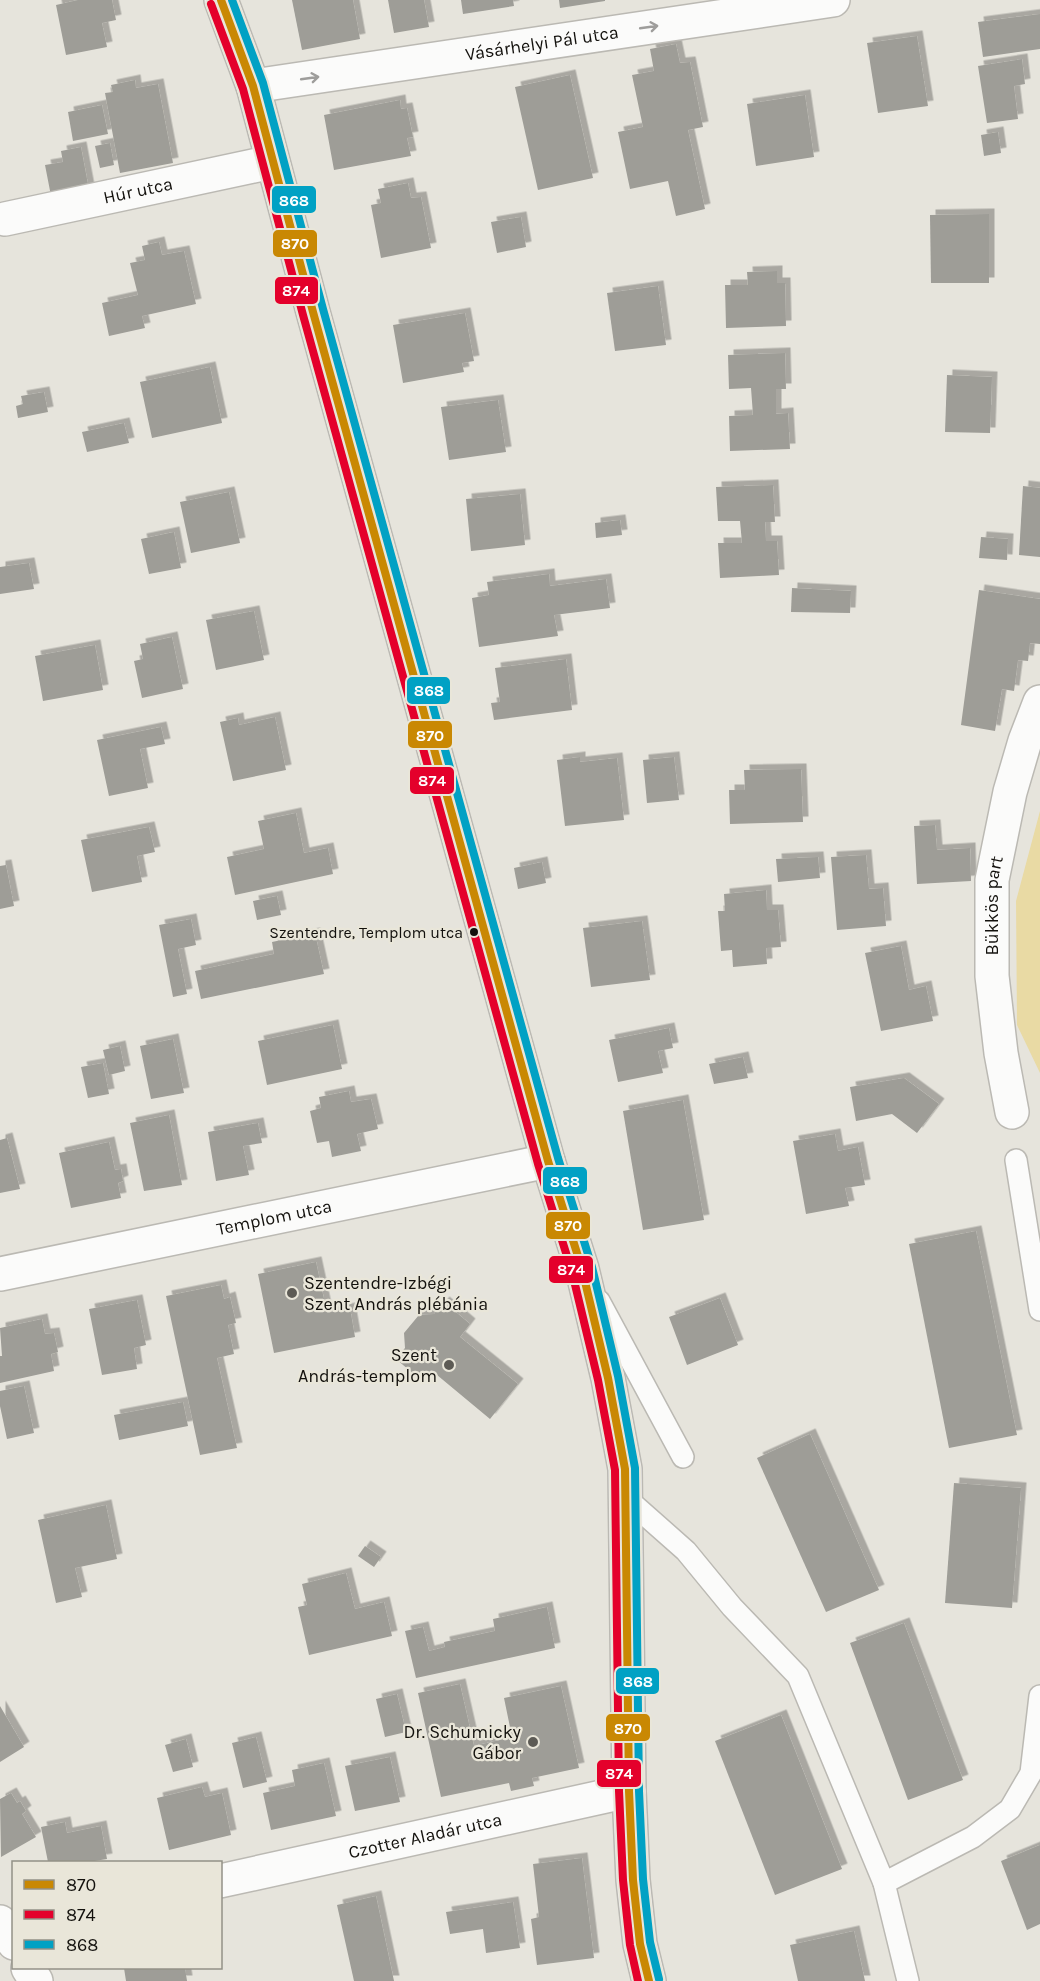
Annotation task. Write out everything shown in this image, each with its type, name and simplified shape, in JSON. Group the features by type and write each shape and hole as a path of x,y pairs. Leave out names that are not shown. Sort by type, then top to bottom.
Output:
{"main road":[{"path":"221,0 253,86 548,1161 582,1269 608,1377 625,1469 629,1791 633,1880 640,1944 649,1981"}],"street":[{"name":"Vásárhelyi Pál utca","path":"253,86 833,0"},
{"name":"Húr utca","path":"6,219 272,162"},
{"name":"Bükkös part","path":"1011,1112 1000,1053 992,976 992,880 1010,792 1040,702"},
{"name":"Templom utca","path":"0,1274 548,1161"},
{"name":"Czotter Aladár utca","path":"222,1881 629,1791"}],"lane":[{"path":"1016,1160 1040,1310"},
{"path":"582,1269 683,1456"},
{"path":"626,1497 686,1551 732,1607 798,1676 884,1883 908,1981"},
{"path":"884,1883 973,1837 1010,1809 1030,1773 1040,1696"}],"shaded area":[{"path":"1040,811 1040,1073 1017,1025 1016,901"}],"building":[{"path":"78,0 112,0 116,20 102,23 107,47 66,55 56,5"},
{"path":"292,0 353,0 360,39 302,50"},
{"path":"388,0 424,0 429,27 394,33"},
{"path":"461,0 513,0 514,6 463,14"},
{"path":"559,0 605,0 605,1 560,8"},
{"path":"1040,14 1040,49 983,57 978,22"},
{"path":"917,36 928,106 878,113 867,43"},
{"path":"676,44 680,63 690,62 703,127 688,130 705,209 676,216 668,181 630,189 618,132 643,127 632,75 654,71 650,49"},
{"path":"1022,59 1025,84 1014,86 1018,119 987,123 978,66"},
{"path":"570,75 593,178 538,190 515,87"},
{"path":"135,80 136,88 158,84 173,163 120,173 105,93 113,92 111,85"},
{"path":"805,95 814,157 756,166 747,104"},
{"path":"400,100 401,109 407,108 413,137 407,138 411,156 334,170 324,115"},
{"path":"102,105 108,134 73,141 68,112"},
{"path":"998,132 1001,153 984,156 981,135"},
{"path":"110,143 114,165 100,168 95,146"},
{"path":"81,147 90,195 52,201 45,165 63,162 61,151"},
{"path":"408,183 411,198 421,197 431,248 381,258 371,205 381,203 378,189"},
{"path":"989,214 989,283 931,283 930,215"},
{"path":"521,217 526,247 497,253 491,222"},
{"path":"159,242 162,255 184,251 196,304 142,316 145,328 109,336 102,303 138,295 130,263 145,260 142,246"},
{"path":"777,271 777,283 785,283 786,326 726,328 725,285 748,285 747,272"},
{"path":"658,286 666,345 615,351 607,293"},
{"path":"465,313 474,361 462,363 464,372 403,383 393,325"},
{"path":"785,353 786,389 776,389 776,414 788,413 790,449 730,451 729,416 753,415 751,388 729,389 728,355"},
{"path":"210,367 222,423 152,438 140,382"},
{"path":"947,375 992,377 990,433 945,432"},
{"path":"44,392 48,412 18,418 16,406 23,404 21,396"},
{"path":"498,400 506,452 449,460 441,407"},
{"path":"124,423 129,443 87,452 82,432"},
{"path":"773,485 775,522 765,522 766,541 777,541 779,575 720,578 718,543 742,543 740,521 718,521 716,487"},
{"path":"1023,486 1040,488 1040,557 1019,555"},
{"path":"229,492 240,543 191,553 180,502"},
{"path":"520,494 525,545 471,551 466,499"},
{"path":"620,520 622,535 596,538 595,523"},
{"path":"174,532 181,568 149,574 141,539"},
{"path":"981,537 1008,539 1007,560 979,558"},
{"path":"29,563 34,589 0,594 0,567"},
{"path":"549,574 550,586 606,579 610,608 554,615 558,636 479,647 472,598 489,595 487,582"},
{"path":"792,588 851,591 850,613 791,612"},
{"path":"979,590 1040,599 1040,644 1030,643 1028,661 1018,660 1014,691 1002,689 995,731 961,725"},
{"path":"254,611 264,660 216,670 206,620"},
{"path":"172,637 183,689 142,698 134,661 143,659 140,644"},
{"path":"95,645 103,690 43,701 35,656"},
{"path":"566,659 572,710 494,720 491,703 500,702 495,668"},
{"path":"275,717 286,770 233,781 220,722 238,718 239,725"},
{"path":"161,727 165,744 140,749 148,788 109,796 97,740"},
{"path":"580,757 580,762 617,758 624,820 565,826 557,760"},
{"path":"674,757 679,800 647,803 643,760"},
{"path":"801,769 803,822 730,824 729,790 745,790 744,770"},
{"path":"296,813 304,853 328,848 333,874 235,895 227,857 264,849 258,821"},
{"path":"935,825 937,850 970,848 971,881 917,884 914,826"},
{"path":"149,827 155,852 137,856 142,882 92,892 81,840"},
{"path":"866,855 869,889 883,888 886,926 837,930 831,857"},
{"path":"818,857 820,878 778,882 776,859"},
{"path":"542,862 546,883 518,889 514,868"},
{"path":"6,865 14,906 0,909 0,866"},
{"path":"766,890 767,910 778,910 781,947 766,948 767,964 733,967 732,950 721,951 718,911 725,911 724,894"},
{"path":"277,896 281,915 257,920 253,901"},
{"path":"191,919 196,945 178,949 187,994 173,997 159,925"},
{"path":"642,921 650,980 591,987 583,928"},
{"path":"315,933 324,974 201,999 195,971 274,954 272,942"},
{"path":"901,946 909,990 926,986 933,1021 881,1031 865,953"},
{"path":"333,1025 342,1069 267,1085 258,1041"},
{"path":"669,1028 673,1048 658,1051 663,1073 618,1082 609,1040"},
{"path":"173,1039 184,1093 151,1099 140,1046"},
{"path":"120,1046 125,1071 109,1075 103,1050"},
{"path":"743,1057 748,1078 714,1084 709,1064"},
{"path":"103,1063 109,1094 88,1098 81,1067"},
{"path":"904,1078 939,1104 917,1133 892,1114 856,1121 850,1087"},
{"path":"349,1091 351,1102 371,1099 378,1129 357,1134 361,1151 332,1157 329,1141 317,1143 310,1111 321,1108 319,1097"},
{"path":"683,1100 704,1220 643,1230 623,1111"},
{"path":"169,1115 182,1185 144,1191 130,1123"},
{"path":"258,1123 262,1143 243,1146 249,1175 216,1181 208,1132"},
{"path":"835,1134 838,1151 858,1147 865,1185 845,1188 849,1206 806,1214 793,1141"},
{"path":"7,1138 20,1189 0,1193 0,1140"},
{"path":"109,1142 115,1170 121,1169 123,1181 118,1183 121,1198 71,1208 59,1153"},
{"path":"976,1231 1017,1435 949,1448 909,1244"},
{"name":"Szentendre-Izbégi Szent András plébánia","path":"316,1262 327,1313 350,1308 355,1337 274,1353 258,1274"},
{"path":"221,1285 224,1299 230,1297 236,1323 228,1325 234,1354 217,1358 237,1448 200,1455 166,1296"},
{"path":"720,1298 738,1345 687,1365 669,1317"},
{"path":"137,1300 146,1345 134,1348 137,1369 102,1375 89,1309"},
{"name":"Szent András-templom","path":"444,1302 470,1324 460,1337 518,1384 490,1419 431,1370 422,1381 396,1359 405,1348 404,1333 419,1315 434,1314"},
{"path":"42,1319 45,1334 54,1333 58,1352 51,1354 54,1371 0,1383 0,1356 2,1356 0,1328"},
{"path":"24,1386 34,1433 7,1439 0,1406 0,1391"},
{"path":"183,1402 188,1426 119,1440 114,1415"},
{"path":"810,1434 879,1590 826,1612 757,1458"},
{"path":"954,1483 1021,1488 1012,1608 945,1603"},
{"path":"106,1505 117,1559 75,1568 82,1597 56,1603 38,1520"},
{"path":"365,1546 381,1557 374,1567 358,1556"},
{"path":"346,1573 355,1609 384,1602 392,1636 309,1655 298,1607 307,1605 302,1584"},
{"path":"547,1607 555,1648 416,1678 405,1631 423,1627 429,1651 445,1647 444,1642 495,1631 493,1619"},
{"path":"904,1623 963,1780 908,1800 850,1643"},
{"name":"Dr. Schumicky Gábor","path":"460,1684 474,1746 512,1737 504,1698 561,1686 579,1768 532,1778 534,1786 511,1791 509,1783 441,1797 418,1693"},
{"path":"397,1694 406,1732 385,1737 376,1699"},
{"path":"0,1706 24,1747 0,1762"},
{"path":"781,1715 842,1869 775,1895 715,1741"},
{"path":"256,1737 267,1782 243,1788 232,1743"},
{"path":"186,1739 193,1767 173,1772 165,1745"},
{"path":"390,1757 400,1802 355,1811 345,1766"},
{"path":"324,1763 336,1816 271,1830 263,1793 295,1786 292,1770"},
{"path":"202,1787 205,1797 222,1793 231,1835 169,1850 157,1798"},
{"path":"11,1793 26,1811 22,1814 36,1837 1,1857 0,1799"},
{"path":"65,1822 67,1833 101,1826 107,1859 48,1861 41,1827"},
{"path":"1040,1845 1040,1924 1027,1930 1001,1861"},
{"path":"582,1858 594,1958 537,1965 531,1919 539,1917 533,1864"},
{"path":"376,1896 394,1981 354,1981 337,1905"},
{"path":"513,1902 520,1948 486,1953 483,1929 450,1934 446,1912"},
{"path":"854,1931 865,1981 798,1981 790,1945"},
{"path":"124,1969 185,1969 187,1981 126,1981"}],"transit line":[{"name":"870","path":"221,0 253,86 313,312 548,1161 582,1269 608,1378 625,1469 629,1791 633,1880 640,1944 649,1981"},
{"name":"868","path":"232,0 263,83 323,309 558,1158 592,1267 618,1376 635,1468 639,1791 643,1879 650,1942 659,1979"},
{"name":"874","path":"211,4 243,89 303,315 538,1164 572,1272 598,1380 615,1470 619,1791 623,1880 630,1945 638,1981"}],"place":[{"name":"Szentendre, Templom utca","path":"474,932"},
{"name":"Szentendre-Izbégi Szent András plébánia","path":"292,1293"},
{"name":"Szent András-templom","path":"449,1365"},
{"name":"Dr. Schumicky Gábor","path":"533,1742"}]}
